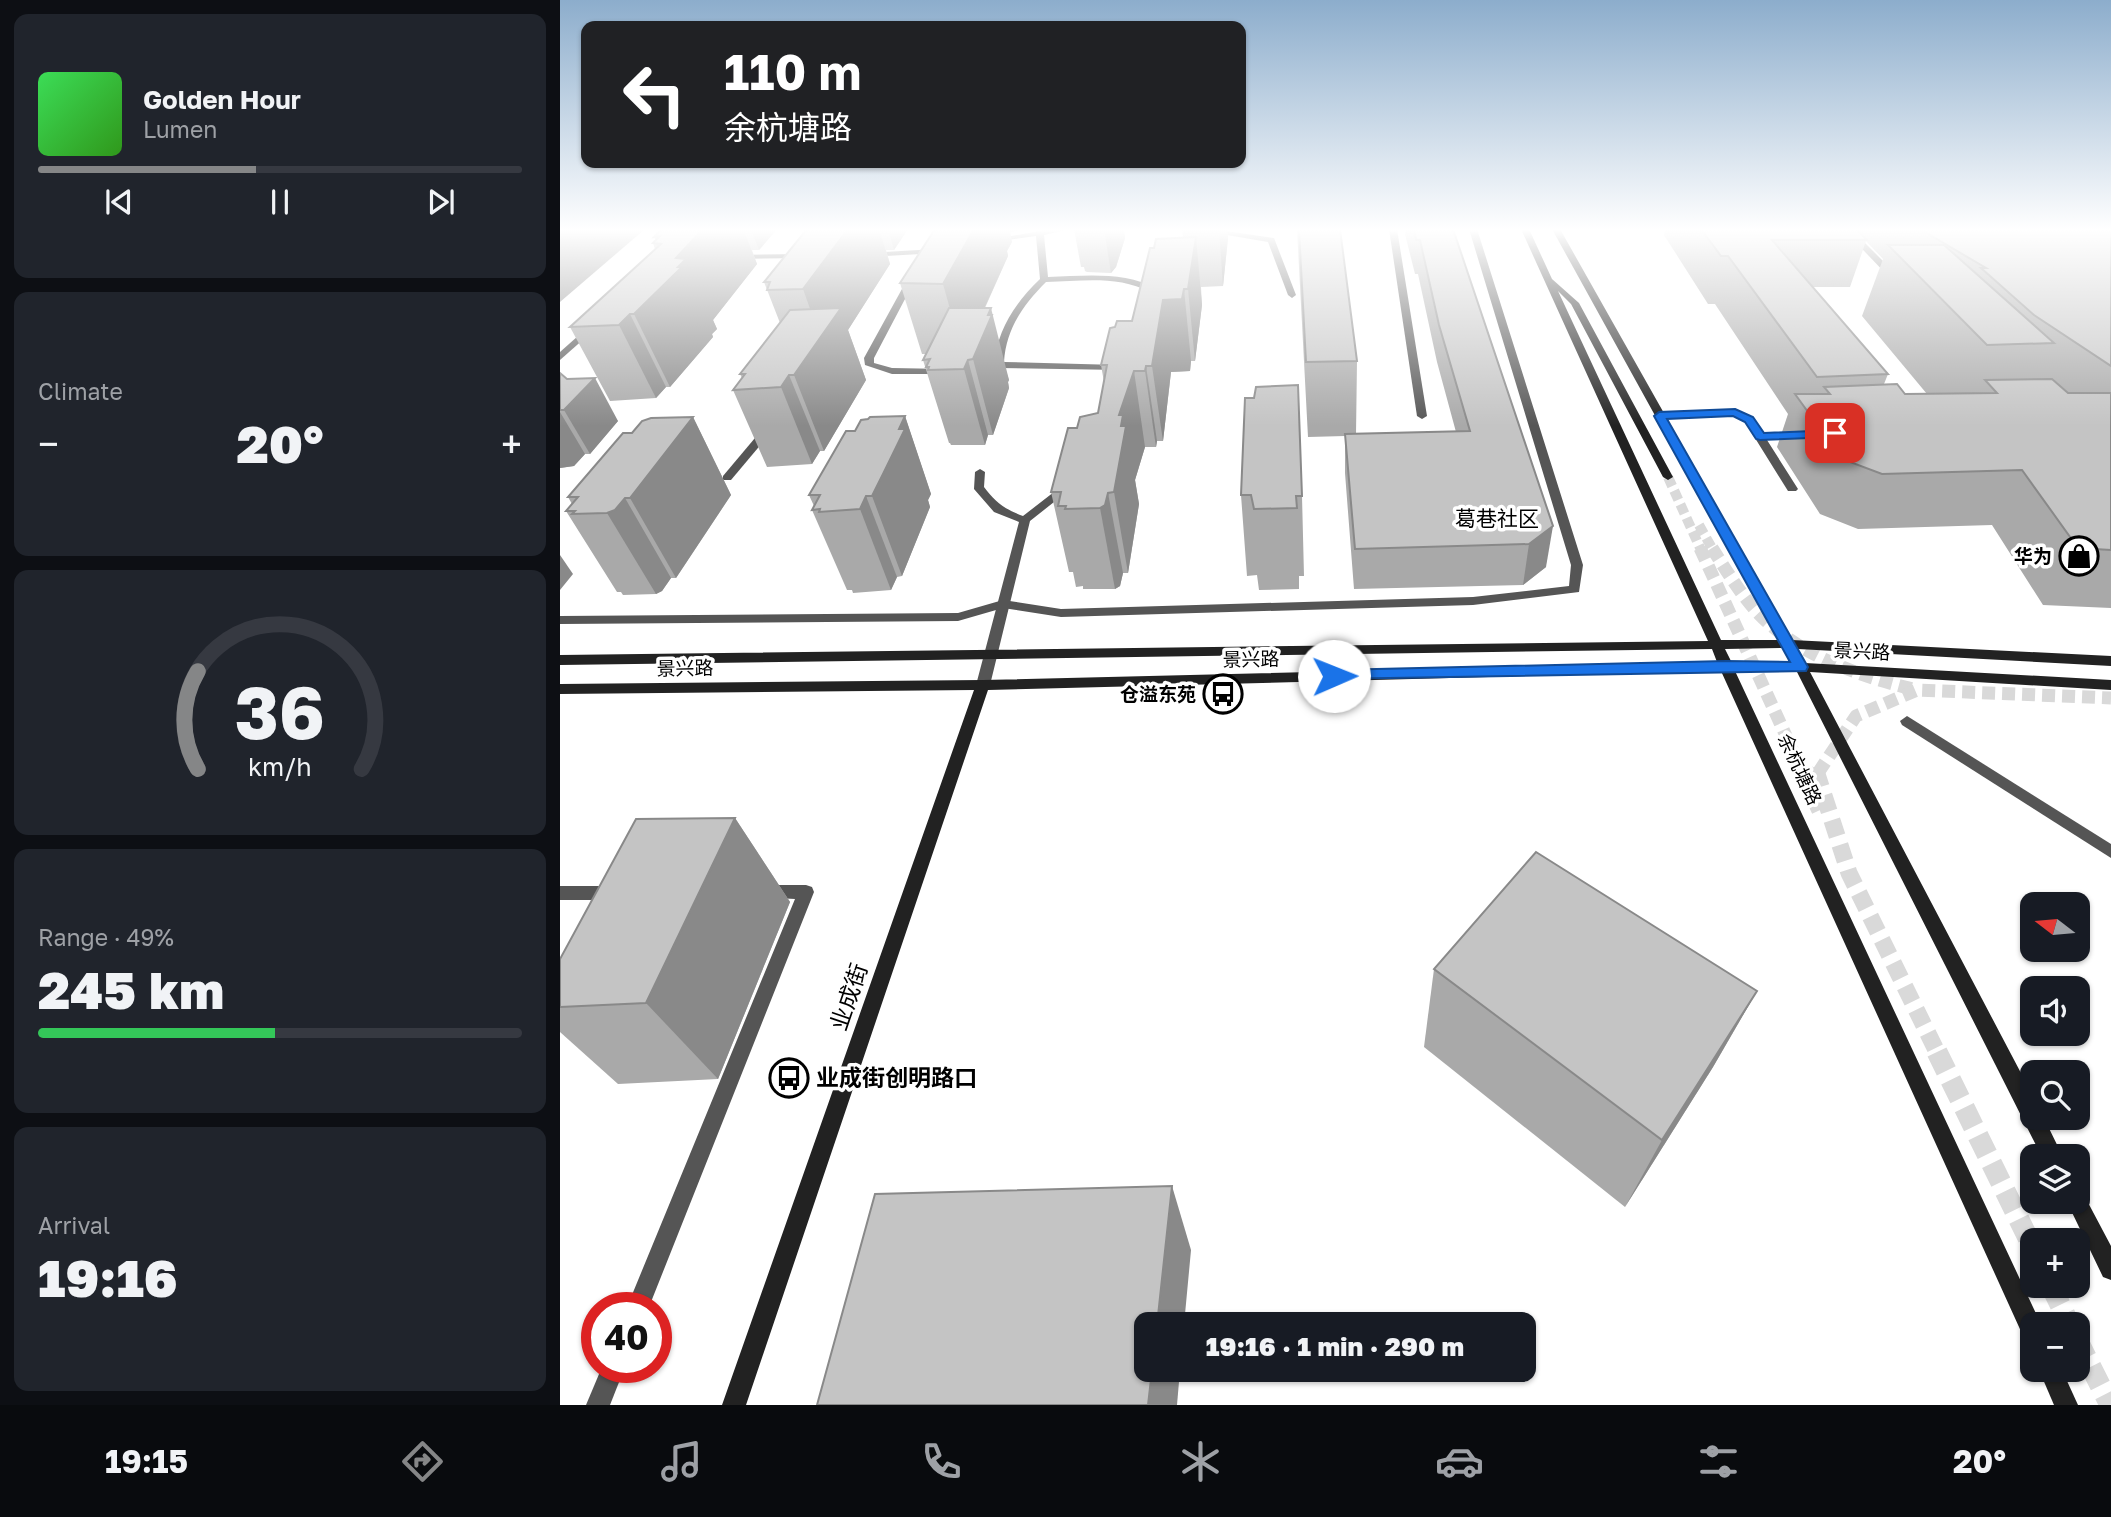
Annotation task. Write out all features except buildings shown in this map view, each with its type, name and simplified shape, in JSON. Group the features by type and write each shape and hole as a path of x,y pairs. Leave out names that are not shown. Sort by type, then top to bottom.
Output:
{"street":[{"path":"870,365 869,358 903,295"},
{"path":"1031,295 1013,314 993,366 1112,366 1127,370 1119,379"},
{"path":"1153,300 1154,295"},
{"path":"1403,295 1422,416"},
{"path":"560,620 958,617 1003,604 1074,613 1474,601 1575,589 1577,565 1493,295"},
{"name":"余杭塘路","path":"1555,295 2024,1312"},
{"path":"1566,295 1575,303 1672,477 1582,295"},
{"path":"1591,295 1801,667 2020,1092"},
{"path":"560,357 601,321"},
{"path":"857,367 870,365 892,371 954,371"},
{"path":"1659,416 1735,413 1749,420 1792,489"},
{"path":"727,478 777,418"},
{"path":"1760,437 1814,434"},
{"path":"980,472 978,487 991,505 1002,513 1026,520"},
{"path":"983,684 1026,520 1078,477"},
{"name":"景兴路","path":"560,660 1788,644 2111,661"},
{"name":"景兴路","path":"560,689 983,684 1726,666 1801,667 2111,685"},
{"name":"业成街","path":"734,1405 983,684"},
{"path":"1907,721 2111,852"},
{"path":"644,1292 806,892 751,892"},
{"path":"560,893 628,893"},
{"path":"2083,1214 2111,1269"},
{"path":"2055,1382 2066,1405"},
{"path":"598,1405 607,1383"}],"tunnel":[{"path":"1668,477 1701,550"},
{"path":"1699,525 1713,550"},
{"path":"1700,548 1803,773"},
{"path":"1712,548 1752,607 1793,642 1832,663 1875,679 1917,690"},
{"path":"1818,773 1856,716 1917,690"},
{"path":"1917,690 2111,698"},
{"path":"1802,771 1823,817"},
{"path":"1819,771 1817,774 1849,873 1938,1054"},
{"path":"1937,1052 2023,1228"},
{"path":"2057,1298 2064,1312"},
{"path":"2090,1365 2110,1405"}],"place":[{"name":"华为","path":"2079,556"},
{"name":"仓溢东苑","path":"1223,694"},
{"name":"业成街创明路口","path":"789,1078"}],"district":[{"name":"葛巷社区","path":"1497,519"}],"route":[{"path":"1334,676 1726,666 1801,667 1659,416 1735,413 1749,420 1760,437 1835,433"}]}
